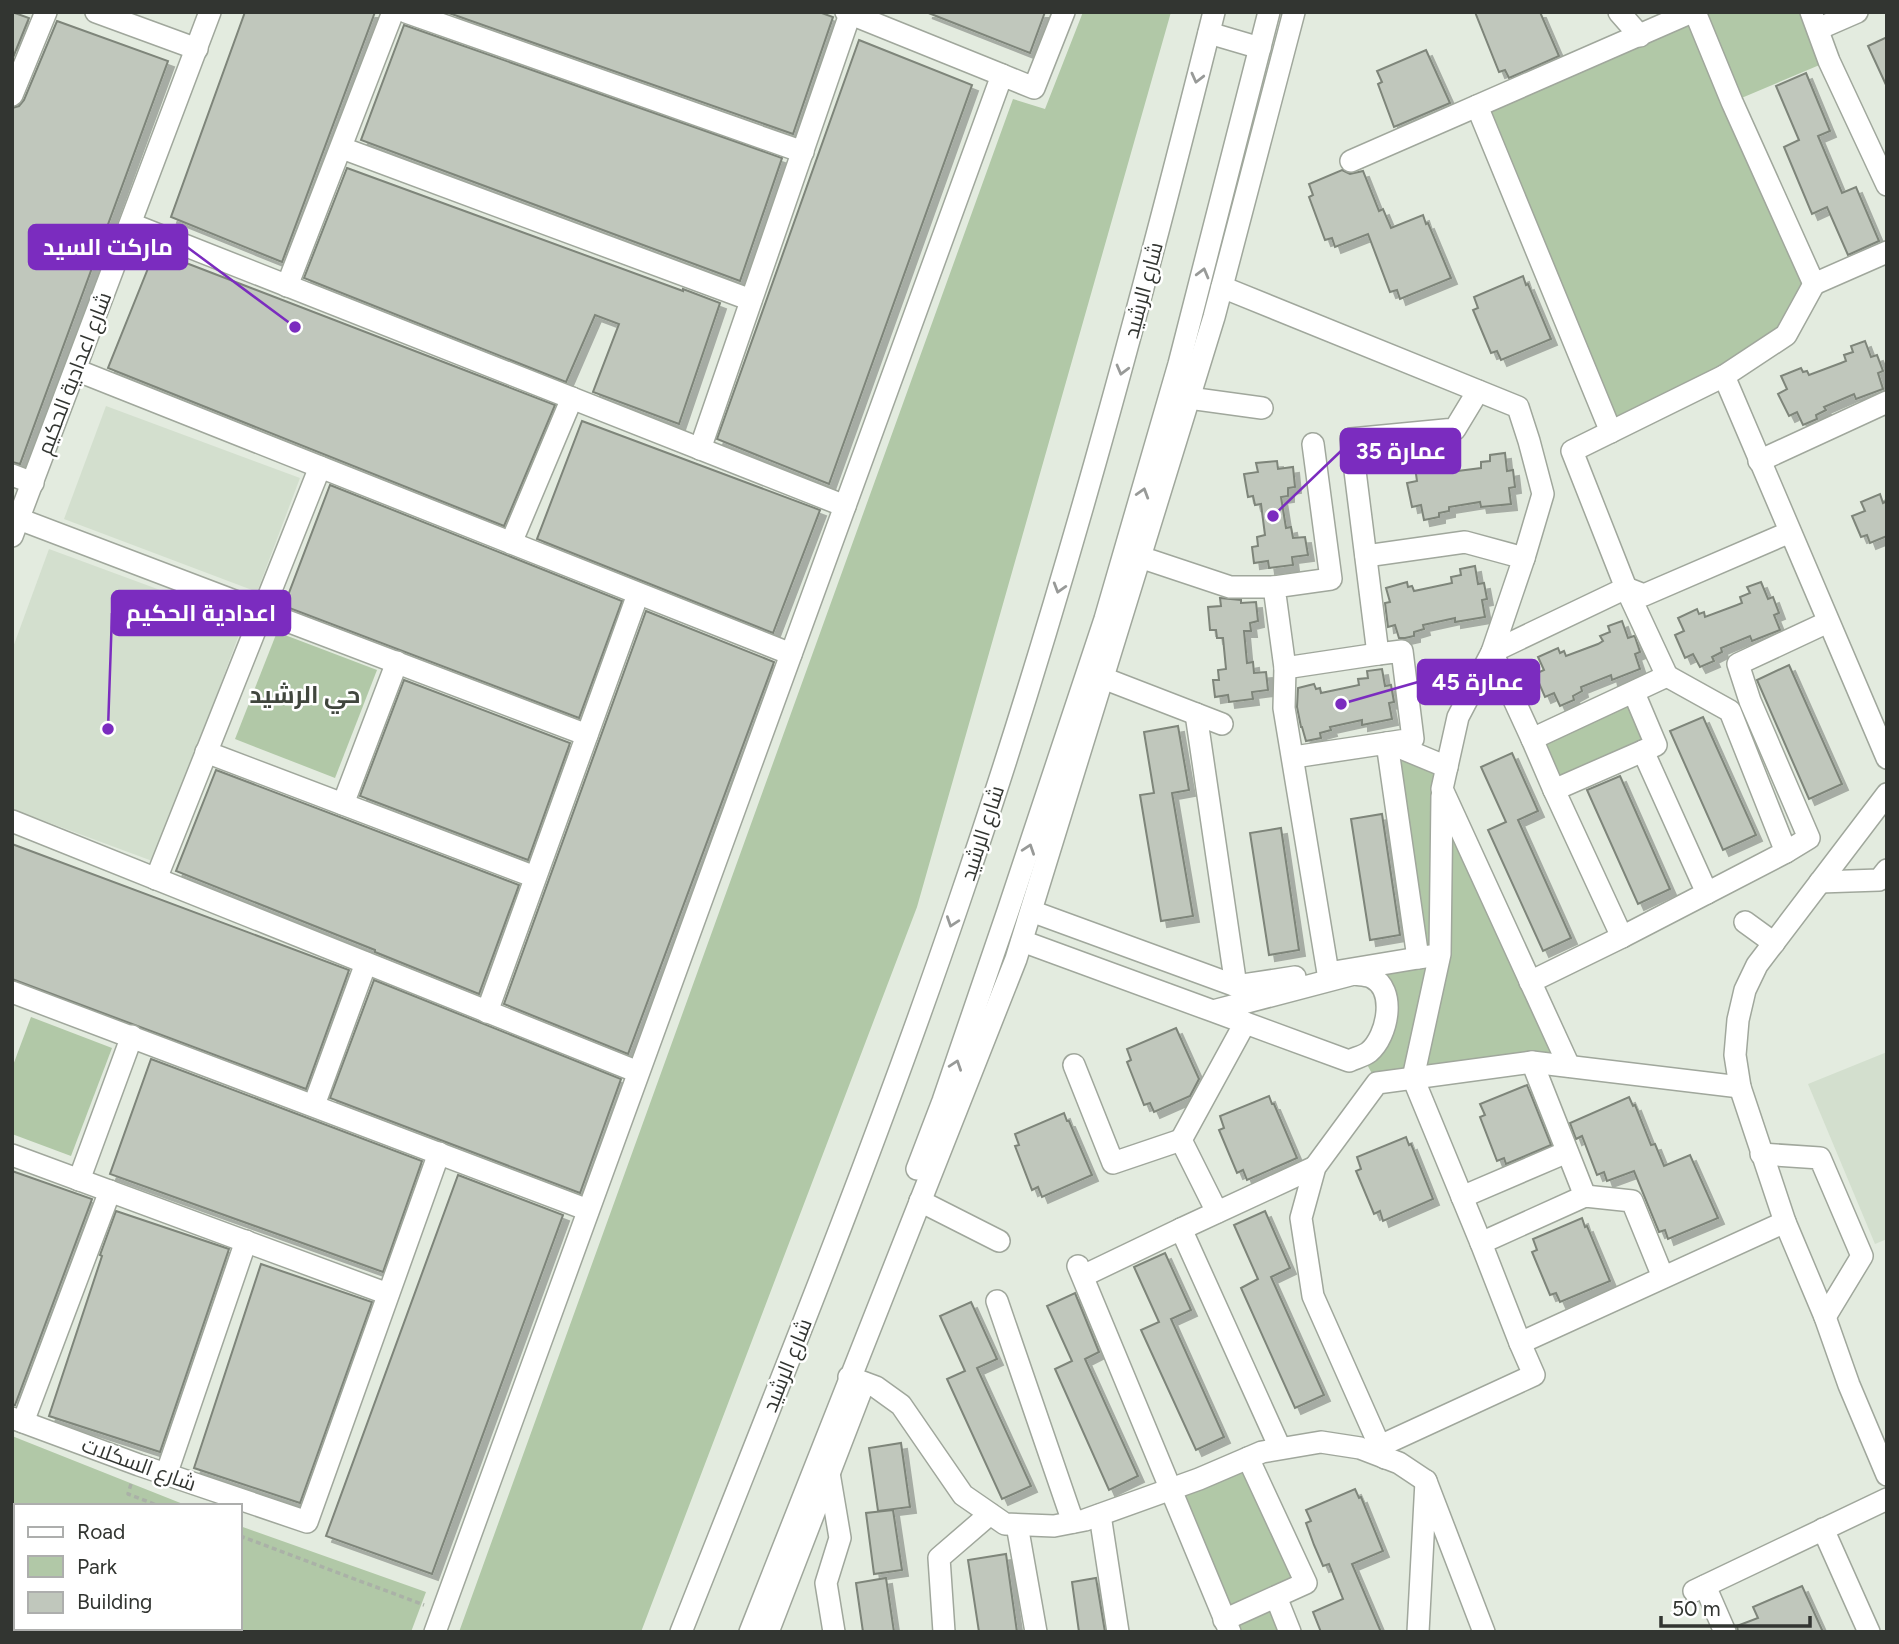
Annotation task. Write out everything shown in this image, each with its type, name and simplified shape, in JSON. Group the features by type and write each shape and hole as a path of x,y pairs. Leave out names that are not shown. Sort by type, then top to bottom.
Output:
{"street":[{"path":"12,95 46,12"},
{"path":"96,12 197,49"},
{"name":"شارع اعدادية الحكيم","path":"16,528 210,12"},
{"path":"287,286 393,12"},
{"path":"406,12 803,152"},
{"path":"700,449 848,13 887,20 1034,88 1064,12"},
{"path":"739,1632 943,1101 1054,778 1150,471 1269,12"},
{"path":"768,1632 829,1471 857,1380 920,1201 1022,941 1223,287 1294,12"},
{"path":"1619,12 1640,36"},
{"path":"1351,161 1693,12 1814,284"},
{"path":"1857,12 1814,20 1829,61 1887,185"},
{"path":"1211,23 1260,48"},
{"name":"شارع الرشيد","path":"681,1632 859,1181 1000,778 1102,443 1211,23"},
{"path":"438,1622 1002,75"},
{"path":"1477,106 1611,432"},
{"path":"342,148 751,300"},
{"path":"131,224 845,506"},
{"path":"1786,852 1730,711 1667,676 1626,588 1572,451 1724,376 1786,335 1814,284 1887,252"},
{"path":"1223,287 1518,407 1543,494 1492,652 1458,717 1442,789 1440,954 1413,1078 1534,1375 1383,1452"},
{"path":"76,370 791,654"},
{"path":"1724,376 1887,758"},
{"path":"1378,654 1352,439 1455,429 1478,391"},
{"path":"511,543 572,398"},
{"path":"1189,398 1262,408"},
{"path":"1759,461 1887,402"},
{"path":"1140,556 1230,587 1274,587 1331,579 1313,444"},
{"path":"156,878 320,467"},
{"path":"12,475 33,482"},
{"path":"16,528 263,611 587,734"},
{"path":"1492,652 1626,588 1644,595 1790,532"},
{"path":"1366,556 1465,542 1524,558"},
{"path":"1274,587 1284,667 1284,708 1328,972"},
{"path":"486,1012 638,594"},
{"path":"1530,982 1622,937 1809,838 1750,701 1738,664 1828,622"},
{"path":"1284,667 1402,651 1413,739 1294,757"},
{"path":"1492,652 1622,937"},
{"path":"343,804 397,662"},
{"path":"1532,738 1667,676"},
{"path":"1103,678 1222,724"},
{"path":"1554,790 1656,744 1634,693"},
{"path":"1196,714 1236,986"},
{"path":"1387,743 1447,767"},
{"path":"1387,743 1418,958"},
{"path":"1643,751 1707,893"},
{"path":"206,752 535,877"},
{"path":"1442,789 1569,1066"},
{"path":"1887,794 1757,965 1745,990 1738,1020 1735,1055 1740,1087 1785,1222 1887,1475"},
{"path":"12,821 638,1072"},
{"path":"1820,882 1880,880 1887,870"},
{"path":"1031,911 1236,986 1440,954"},
{"path":"1745,922 1774,943"},
{"path":"1022,941 1349,1061 1370,1052 1384,1029 1388,1011 1383,990 1372,977 1354,974 1213,1011"},
{"path":"314,1105 366,963"},
{"path":"14,998 132,1036 588,1210"},
{"path":"1074,1065 1114,1163 1181,1140 1245,1023"},
{"path":"79,1180 132,1036"},
{"path":"1362,1055 1377,1083"},
{"path":"1383,1452 1313,1296 1301,1218 1315,1167 1377,1083 1532,1062 1740,1087"},
{"path":"1532,1062 1585,1196"},
{"path":"1181,1140 1217,1212"},
{"path":"1462,1197 1567,1152"},
{"path":"12,1155 388,1294 439,1153"},
{"path":"1761,1154 1819,1158 1862,1256 1825,1317"},
{"path":"1248,1458 1306,1583 1227,1626 1081,1271 1181,1229 1315,1167"},
{"path":"18,1420 110,1191"},
{"path":"1481,1242 1585,1196 1632,1201 1663,1277"},
{"path":"920,1201 999,1241"},
{"path":"1520,1343 1785,1222"},
{"path":"1181,1229 1280,1448"},
{"path":"166,1475 246,1241"},
{"name":"شارع السكلات","path":"18,1420 166,1475 307,1522 388,1294"},
{"path":"997,1301 1073,1522"},
{"path":"857,1380 876,1387 901,1405 963,1495 1004,1524 1054,1526 1100,1515 1280,1448 1321,1442 1383,1452 1426,1481 1484,1632"},
{"path":"750,1632 857,1380"},
{"path":"829,1471 841,1538 826,1583 834,1632"},
{"path":"1418,1632 1426,1481"},
{"path":"1725,1632 1700,1589 1887,1499"},
{"path":"944,1632 939,1558 990,1514"},
{"path":"1100,1515 1118,1632"},
{"path":"1017,1525 1036,1632"},
{"path":"1823,1529 1869,1632"},
{"path":"1276,1597 1290,1632"}],"path":[{"path":"138,1465 128,1494 154,1504"},
{"path":"242,1537 438,1622"}],"shaded area":[{"path":"106,406 300,478 257,592 64,519"},
{"path":"49,549 244,621 155,862 12,809 12,650"},
{"path":"1887,1052 1887,1239 1875,1244 1808,1084"}],"green space":[{"path":"1083,12 1171,12 917,907 641,1632 459,1632 1013,99 1045,109"},
{"path":"1692,12 1809,12 1829,61 1732,102 1814,284 1786,335 1611,432 1477,106"},
{"path":"277,632 377,670 335,778 235,739"},
{"path":"1634,693 1656,745 1554,790 1532,739"},
{"path":"1387,743 1447,767 1442,789 1569,1066 1377,1083 1362,1055 1384,1029 1372,977 1418,957"},
{"path":"31,1017 112,1048 71,1156 12,1134 12,1068"},
{"path":"12,1436 183,1504 14,1504 14,1630 242,1630 242,1527 426,1592 411,1632 12,1632"},
{"path":"1248,1458 1306,1583 1276,1597 1290,1632 1230,1632 1170,1489"}],"building":[{"path":"12,12 29,18 12,60"},
{"path":"245,12 375,12 282,262 171,217"},
{"path":"446,12 819,12 833,17 793,134"},
{"path":"926,12 1045,12 1030,53"},
{"path":"1475,12 1540,12 1559,56 1509,78 1505,70 1499,72"},
{"path":"57,21 168,61 20,464 12,462 12,108 19,106 24,100"},
{"path":"404,25 782,158 740,281 361,140"},
{"path":"1887,37 1887,87 1868,46"},
{"path":"859,40 972,85 829,484 717,439"},
{"path":"1426,50 1450,103 1394,127 1378,84 1382,82 1377,71"},
{"path":"1806,73 1830,131 1818,136 1842,193 1856,187 1879,241 1848,255 1827,207 1812,214 1784,147 1799,140 1776,86"},
{"path":"347,168 720,303 679,424 593,392 619,324 595,315 566,382 304,278"},
{"path":"1342,170 1350,174 1363,171 1379,211 1383,209 1391,228 1423,215 1451,278 1400,299 1397,290 1390,292 1368,234 1335,247 1332,238 1325,240 1309,197 1313,195 1309,184"},
{"path":"155,251 555,405 504,526 108,368"},
{"path":"1523,276 1551,339 1501,360 1497,351 1491,353 1473,310 1478,308 1474,297"},
{"path":"1865,341 1871,357 1877,355 1883,371 1878,373 1883,389 1856,399 1854,394 1824,407 1826,410 1816,415 1817,419 1803,425 1797,412 1789,416 1778,394 1787,389 1781,376 1801,368 1809,375 1846,361 1844,355 1853,352 1851,346"},
{"path":"582,421 820,510 773,633 537,539"},
{"path":"1505,453 1507,471 1513,470 1515,487 1509,488 1511,504 1481,507 1480,502 1449,507 1449,511 1439,513 1439,517 1424,520 1421,505 1412,507 1407,483 1417,481 1415,467 1436,463 1437,468 1441,467 1442,473 1481,468 1481,462 1490,461 1490,455"},
{"path":"1277,461 1278,469 1293,467 1295,487 1288,488 1288,496 1281,497 1286,528 1291,527 1293,538 1305,537 1308,555 1292,557 1293,565 1269,568 1268,561 1254,563 1252,547 1258,546 1257,537 1265,535 1261,504 1255,505 1253,496 1248,497 1244,474 1258,472 1256,463"},
{"path":"330,485 622,601 579,718 284,606"},
{"path":"1880,494 1883,503 1887,501 1887,536 1870,543 1867,535 1861,537 1852,516 1865,511 1861,502"},
{"path":"1475,566 1478,584 1484,583 1487,599 1482,600 1485,617 1455,622 1455,618 1423,625 1424,629 1405,638 1399,638 1395,625 1388,627 1385,603 1390,602 1386,588 1407,582 1408,587 1412,586 1414,591 1452,583 1451,577 1461,575 1460,569"},
{"path":"1761,582 1768,599 1773,597 1779,613 1774,615 1780,630 1752,641 1750,636 1721,648 1722,652 1712,657 1714,661 1700,667 1693,654 1685,658 1675,635 1684,631 1678,618 1697,609 1699,614 1704,612 1705,617 1742,603 1740,597 1750,593 1747,587"},
{"path":"1220,598 1241,600 1241,603 1256,602 1258,621 1250,623 1251,631 1244,631 1247,663 1253,662 1254,673 1266,672 1268,690 1252,692 1253,699 1229,702 1228,695 1215,697 1213,680 1219,680 1218,670 1226,669 1223,638 1217,638 1216,630 1210,630 1208,607 1221,606"},
{"path":"646,611 774,662 628,1054 504,1004"},
{"path":"1622,621 1628,638 1635,637 1640,652 1635,654 1640,669 1612,680 1611,675 1581,687 1582,691 1573,696 1574,700 1560,706 1554,693 1545,697 1535,674 1544,670 1538,657 1558,648 1560,653 1564,651 1566,656 1598,644 1603,641 1600,636 1610,632 1608,626"},
{"path":"1789,665 1842,784 1809,799 1757,680"},
{"path":"1382,669 1385,686 1391,685 1394,702 1389,703 1392,719 1362,725 1362,720 1330,727 1331,730 1320,733 1321,738 1306,741 1297,707 1298,688 1314,684 1316,689 1320,688 1321,693 1359,685 1358,679 1368,678 1367,671"},
{"path":"404,680 570,743 528,860 360,796"},
{"path":"1703,717 1756,835 1723,850 1670,731"},
{"path":"1178,726 1189,790 1172,793 1193,916 1161,921 1140,795 1154,793 1144,732"},
{"path":"1512,753 1538,811 1518,820 1571,938 1543,951 1488,830 1506,822 1481,767"},
{"path":"216,770 519,885 479,994 176,871"},
{"path":"1620,776 1670,889 1638,904 1587,790"},
{"path":"1382,814 1400,935 1370,940 1351,819"},
{"path":"1281,828 1299,950 1269,955 1250,833"},
{"path":"12,844 349,970 306,1089 12,979"},
{"path":"374,980 621,1079 580,1193 330,1098"},
{"path":"1176,1028 1199,1079 1190,1096 1154,1112 1150,1103 1144,1105 1127,1062 1131,1060 1127,1049"},
{"path":"151,1059 422,1161 383,1272 110,1174"},
{"path":"1527,1085 1551,1145 1506,1164 1504,1158 1497,1161 1480,1117 1485,1115 1480,1104"},
{"path":"1269,1096 1297,1158 1247,1180 1243,1170 1237,1173 1219,1130 1224,1128 1220,1116"},
{"path":"1629,1097 1664,1166 1690,1155 1718,1218 1668,1239 1665,1230 1659,1232 1634,1171 1607,1181 1604,1172 1597,1175 1582,1136 1576,1139 1570,1123"},
{"path":"1064,1113 1092,1175 1042,1197 1038,1187 1032,1190 1015,1146 1019,1145 1015,1134"},
{"path":"1406,1137 1433,1199 1383,1221 1380,1211 1374,1214 1356,1171 1361,1169 1357,1157"},
{"path":"12,1171 92,1199 15,1405 12,1405"},
{"path":"458,1175 563,1215 432,1574 326,1536"},
{"path":"116,1211 229,1249 160,1452 49,1416"},
{"path":"1265,1211 1290,1268 1271,1277 1324,1395 1295,1408 1241,1288 1258,1279 1234,1225"},
{"path":"1582,1218 1610,1281 1560,1302 1556,1293 1550,1295 1532,1252 1537,1250 1533,1239"},
{"path":"1165,1253 1191,1310 1171,1319 1224,1437 1196,1450 1141,1330 1159,1322 1134,1267"},
{"path":"261,1264 372,1302 300,1503 194,1468"},
{"path":"1075,1293 1099,1352 1085,1359 1138,1476 1109,1490 1055,1369 1072,1361 1047,1306"},
{"path":"971,1302 997,1359 977,1368 1031,1486 1002,1499 947,1379 965,1371 940,1316"},
{"path":"901,1443 910,1507 878,1511 869,1448"},
{"path":"1355,1489 1359,1498 1361,1497 1383,1551 1352,1564 1381,1632 1321,1632 1313,1612 1343,1599 1329,1564 1323,1566 1314,1545 1306,1523 1311,1521 1306,1510"},
{"path":"893,1510 902,1570 874,1574 866,1513"},
{"path":"1006,1554 1017,1632 979,1632 968,1560"},
{"path":"886,1578 894,1632 863,1632 856,1583"},
{"path":"1096,1578 1105,1632 1079,1632 1072,1582"},
{"path":"1802,1586 1823,1632 1738,1632 1737,1626 1758,1618 1753,1607"}],"place":[{"name":"ماركت السيد","path":"295,327"},
{"name":"عمارة 35","path":"1273,516"},
{"name":"عمارة 45","path":"1341,704"},
{"name":"اعدادية الحكيم","path":"108,729"}],"district":[{"name":"حي الرشيد","path":"305,694"}]}
